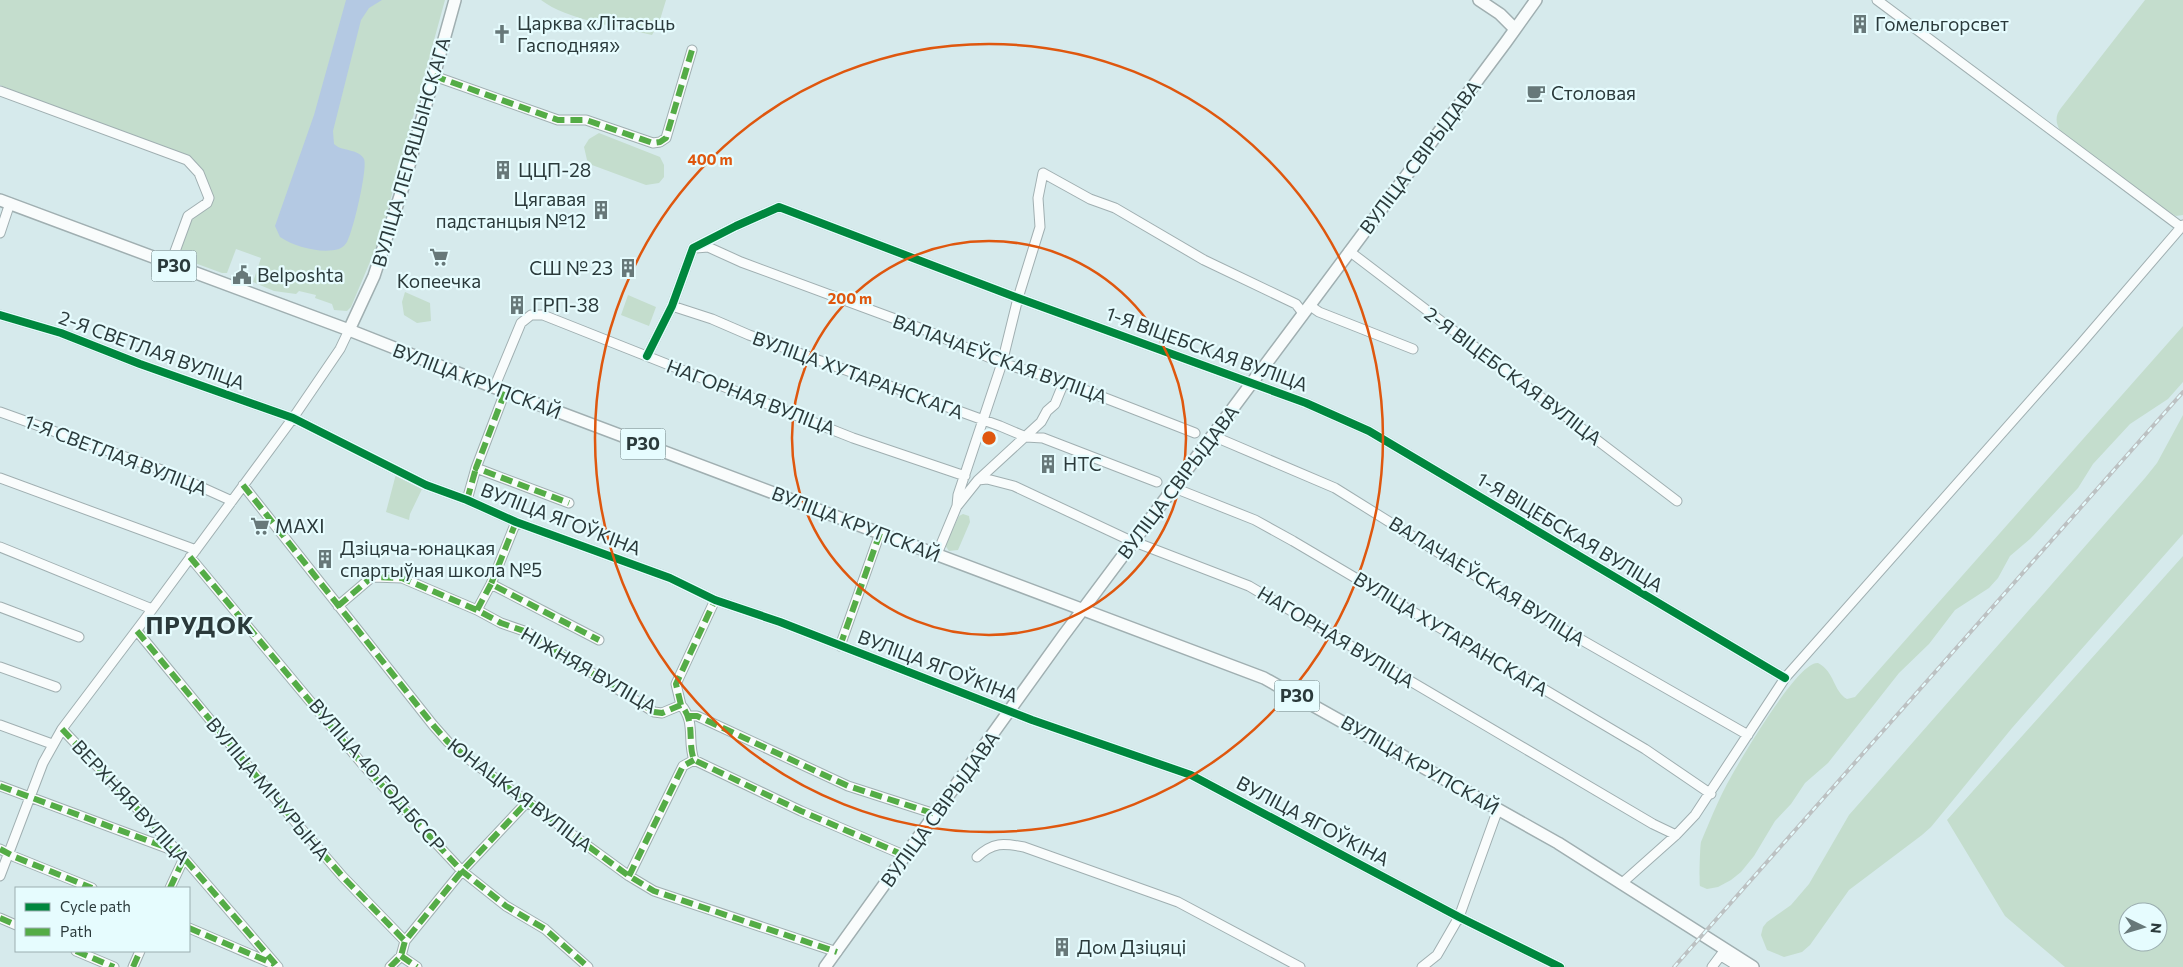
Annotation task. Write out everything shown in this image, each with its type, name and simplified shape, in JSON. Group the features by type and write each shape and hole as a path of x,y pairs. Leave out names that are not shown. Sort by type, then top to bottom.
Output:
{"main road":[{"name":"ВУЛІЦА ЛЕПЯШЫНСКАГА","path":"349,330 381,256 404,188 455,0"},
{"path":"1479,0 1500,14 1515,29"},
{"name":"ВУЛІЦА СВІРЫДАВА","path":"825,967 1011,711 1063,636 1536,0"},
{"name":"ВУЛІЦА КРУПСКАЙ","path":"5,202 170,265 349,330 500,390 1264,678 1419,763 1558,843 1678,919 1723,953"},
{"name":"Р30","path":"1723,953 1753,967"}],"street":[{"path":"1621,884 1676,835 1695,815 1711,794 1785,678 2079,346 2182,226 1877,0"},
{"path":"434,76 558,120 586,120 653,142 660,142 666,138 692,50"},
{"path":"0,92 187,160 199,173 209,198 206,203 188,216 170,265"},
{"name":"2-Я ВІЦЕБСКАЯ ВУЛІЦА","path":"1018,298 1040,227 1038,198 1043,173 1090,199 1115,208 1204,260 1306,309 1319,312 1413,349"},
{"path":"0,232 5,202"},
{"name":"1-Я ВІЦЕБСКАЯ ВУЛІЦА","path":"693,248 779,207 1018,298 1341,417 1369,431 1785,678"},
{"name":"ВАЛАЧАЕЎСКАЯ ВУЛІЦА","path":"693,248 708,247 740,262 925,330 1002,363 1064,382 1195,433"},
{"path":"647,356 672,306 693,248"},
{"name":"2-Я ВІЦЕБСКАЯ ВУЛІЦА","path":"1349,251 1677,500"},
{"path":"937,554 957,506 982,421 1002,363 1018,298"},
{"name":"ВУЛІЦА ХУТАРАНСКАГА","path":"672,306 712,319 1026,438 1043,438 1157,482"},
{"name":"НАГОРНАЯ ВУЛІЦА","path":"467,500 521,323 531,315 542,314 853,438 965,476"},
{"name":"2-Я СВЕТЛАЯ ВУЛІЦА","path":"0,315 61,333 140,364 293,418"},
{"path":"0,876 52,744 293,418 340,349 349,330"},
{"path":"957,506 978,480 1017,443 1026,438 1055,404 1064,382"},
{"name":"1-Я СВЕТЛАЯ ВУЛІЦА","path":"0,412 170,473 232,501"},
{"name":"ВУЛІЦА ЯГОЎКІНА","path":"293,418 426,485 467,500 516,522 670,578 715,600 780,622 1011,711 1191,775 1459,917 1560,967"},
{"name":"ВАЛАЧАЕЎСКАЯ ВУЛІЦА","path":"1220,439 1335,488 1545,619 1748,735"},
{"path":"476,468 569,503"},
{"path":"0,478 193,553"},
{"name":"НАГОРНАЯ ВУЛІЦА","path":"978,480 986,478 1014,486 1134,541 1249,586 1653,824 1676,835"},
{"name":"ЮНАЦКАЯ ВУЛІЦА","path":"243,485 448,742 526,803 629,876 654,891 837,952"},
{"name":"ВУЛІЦА ХУТАРАНСКАГА","path":"1182,491 1255,520 1293,541 1645,749 1711,794"},
{"path":"477,610 491,584 516,522"},
{"path":"840,646 880,533"},
{"path":"0,546 152,609"},
{"name":"ВУЛІЦА 40 ГОД БССР","path":"193,553 364,766 462,871 506,906 545,929 588,967"},
{"name":"НІЖНЯЯ ВУЛІЦА","path":"338,606 372,578 402,578 477,610 501,623 527,632 654,712 662,713 681,706 689,716"},
{"path":"491,584 599,640"},
{"path":"681,706 676,684 715,600"},
{"path":"0,607 79,637"},
{"name":"ВУЛІЦА МІЧУРЫНА","path":"137,631 267,789 343,877 405,941"},
{"path":"0,667 56,687"},
{"path":"906,856 801,811 694,760 691,749 692,736 689,716 697,716 848,786 936,814"},
{"path":"0,725 52,744"},
{"name":"ВЕРХНЯЯ ВУЛІЦА","path":"62,729 181,855 278,966"},
{"path":"629,876 683,766 694,760"},
{"path":"0,786 181,855 170,887"},
{"path":"390,967 401,956 405,941 462,871 526,803"},
{"path":"1422,967 1437,955 1459,917 1498,810"},
{"path":"977,856 992,845 1004,844 1024,847 1178,902 1300,967"},
{"path":"0,849 90,887"},
{"path":"0,918 15,925"},
{"path":"190,928 278,966"},
{"path":"78,952 114,967"},
{"path":"133,967 140,952"},
{"path":"1712,967 1723,953 1739,967"},
{"path":"401,956 417,967"}],"green space":[{"path":"0,0 445,0 380,238 351,307 347,311 334,310 332,304 315,298 316,295 299,291 296,294 274,291 253,282 261,258 236,249 227,273 222,273 181,258 178,254 186,220 206,201 193,164 0,85"},
{"path":"541,0 666,0 659,23 652,35 579,18 552,7"},
{"path":"2145,0 2183,0 2183,215 2176,216 2168,211 2062,134 2058,127 2057,115 2061,108"},
{"path":"599,133 660,157 664,165 664,177 659,183 646,185 592,165 587,160 584,147 589,139"},
{"path":"405,292 430,303 431,321 417,323 404,315 402,302"},
{"path":"628,295 656,307 649,326 621,315"},
{"path":"2183,326 2183,382 2168,399 2130,424 2093,464 2078,488 2030,539 2010,556 1998,578 1989,588 1955,610 1929,644 1899,673 1828,763 1805,783 1791,804 1775,821 1754,856 1741,872 1718,887 1707,889 1700,886 1701,842 1719,799 1755,737 1783,695 1797,678 1809,667 1818,663 1828,671 1842,696 1847,699 1855,697"},
{"path":"2183,415 2183,534 2012,728 1931,827 1849,890 1810,945 1802,952 1784,957 1767,950 1761,935 1763,927 1791,905 1809,884 1849,815 2145,478 2157,463"},
{"path":"396,474 423,487 409,520 386,512"},
{"path":"963,514 969,516 970,522 958,550 949,551 945,545 959,516"},
{"path":"2183,556 2183,967 2065,967 2005,916 1947,820"}],"water":[{"path":"346,0 382,0 369,8 361,20 333,131 334,144 358,153 364,159 364,174 356,214 350,236 344,246 339,249 324,251 301,247 286,241 280,237 275,226 314,115"}],"railway":[{"path":"1674,967 2183,392"}],"marked path":[{"path":"434,76 558,120 586,120 653,143 660,142 666,138 692,50"},
{"path":"505,392 476,468 569,503"},
{"path":"467,500 476,468"},
{"path":"243,485 433,725 448,742 470,760 629,876 654,891 837,952"},
{"path":"516,522 491,584 599,640"},
{"path":"840,646 880,533"},
{"path":"190,557 364,766 462,871 506,906 545,929 588,967"},
{"path":"338,606 372,577 402,578 477,610 501,623 527,632 654,712 662,713 681,705 686,711 690,725 694,760 801,811 906,856"},
{"path":"477,610 491,584"},
{"path":"681,705 676,684 715,600"},
{"path":"137,631 267,789 343,877 405,941"},
{"path":"689,716 697,716 848,786 935,814"},
{"path":"62,729 184,858 278,967"},
{"path":"629,876 683,766 694,760"},
{"path":"0,786 176,851"},
{"path":"390,967 401,956 405,941 462,871 526,803"},
{"path":"0,849 15,857 90,887"},
{"path":"170,887 184,858"},
{"path":"0,918 15,925"},
{"path":"190,928 274,964"},
{"path":"78,952 114,967"},
{"path":"133,967 140,952"},
{"path":"401,956 417,967"}],"cycle path":[{"path":"647,356 672,306 693,248 779,207 1018,298 1306,403 1369,431 1785,678"},
{"path":"0,315 61,333 140,364 293,418 426,485 467,500 516,522 670,578 715,600 780,622 1032,720 1191,775 1459,917 1560,967"}],"place":[{"name":"Гомельгорсвет","path":"1860,24"},
{"name":"Царква «Літасьць Гасподняя»","path":"502,34"},
{"name":"Столовая","path":"1536,93"},
{"name":"ЦЦП-28","path":"503,170"},
{"name":"Цягавая падстанцыя №12","path":"601,210"},
{"name":"Копеечка","path":"439,257"},
{"name":"СШ № 23","path":"628,268"},
{"name":"Belposhta","path":"242,275"},
{"name":"ГРП-38","path":"517,305"},
{"name":"НТС","path":"1048,464"},
{"name":"MAXI","path":"260,526"},
{"name":"Дзіцяча-юнацкая спартыўная школа №5","path":"325,559"},
{"name":"Дом Дзіцяці","path":"1062,947"}],"district":[{"name":"ПРУДОК","path":"200,626"}]}
